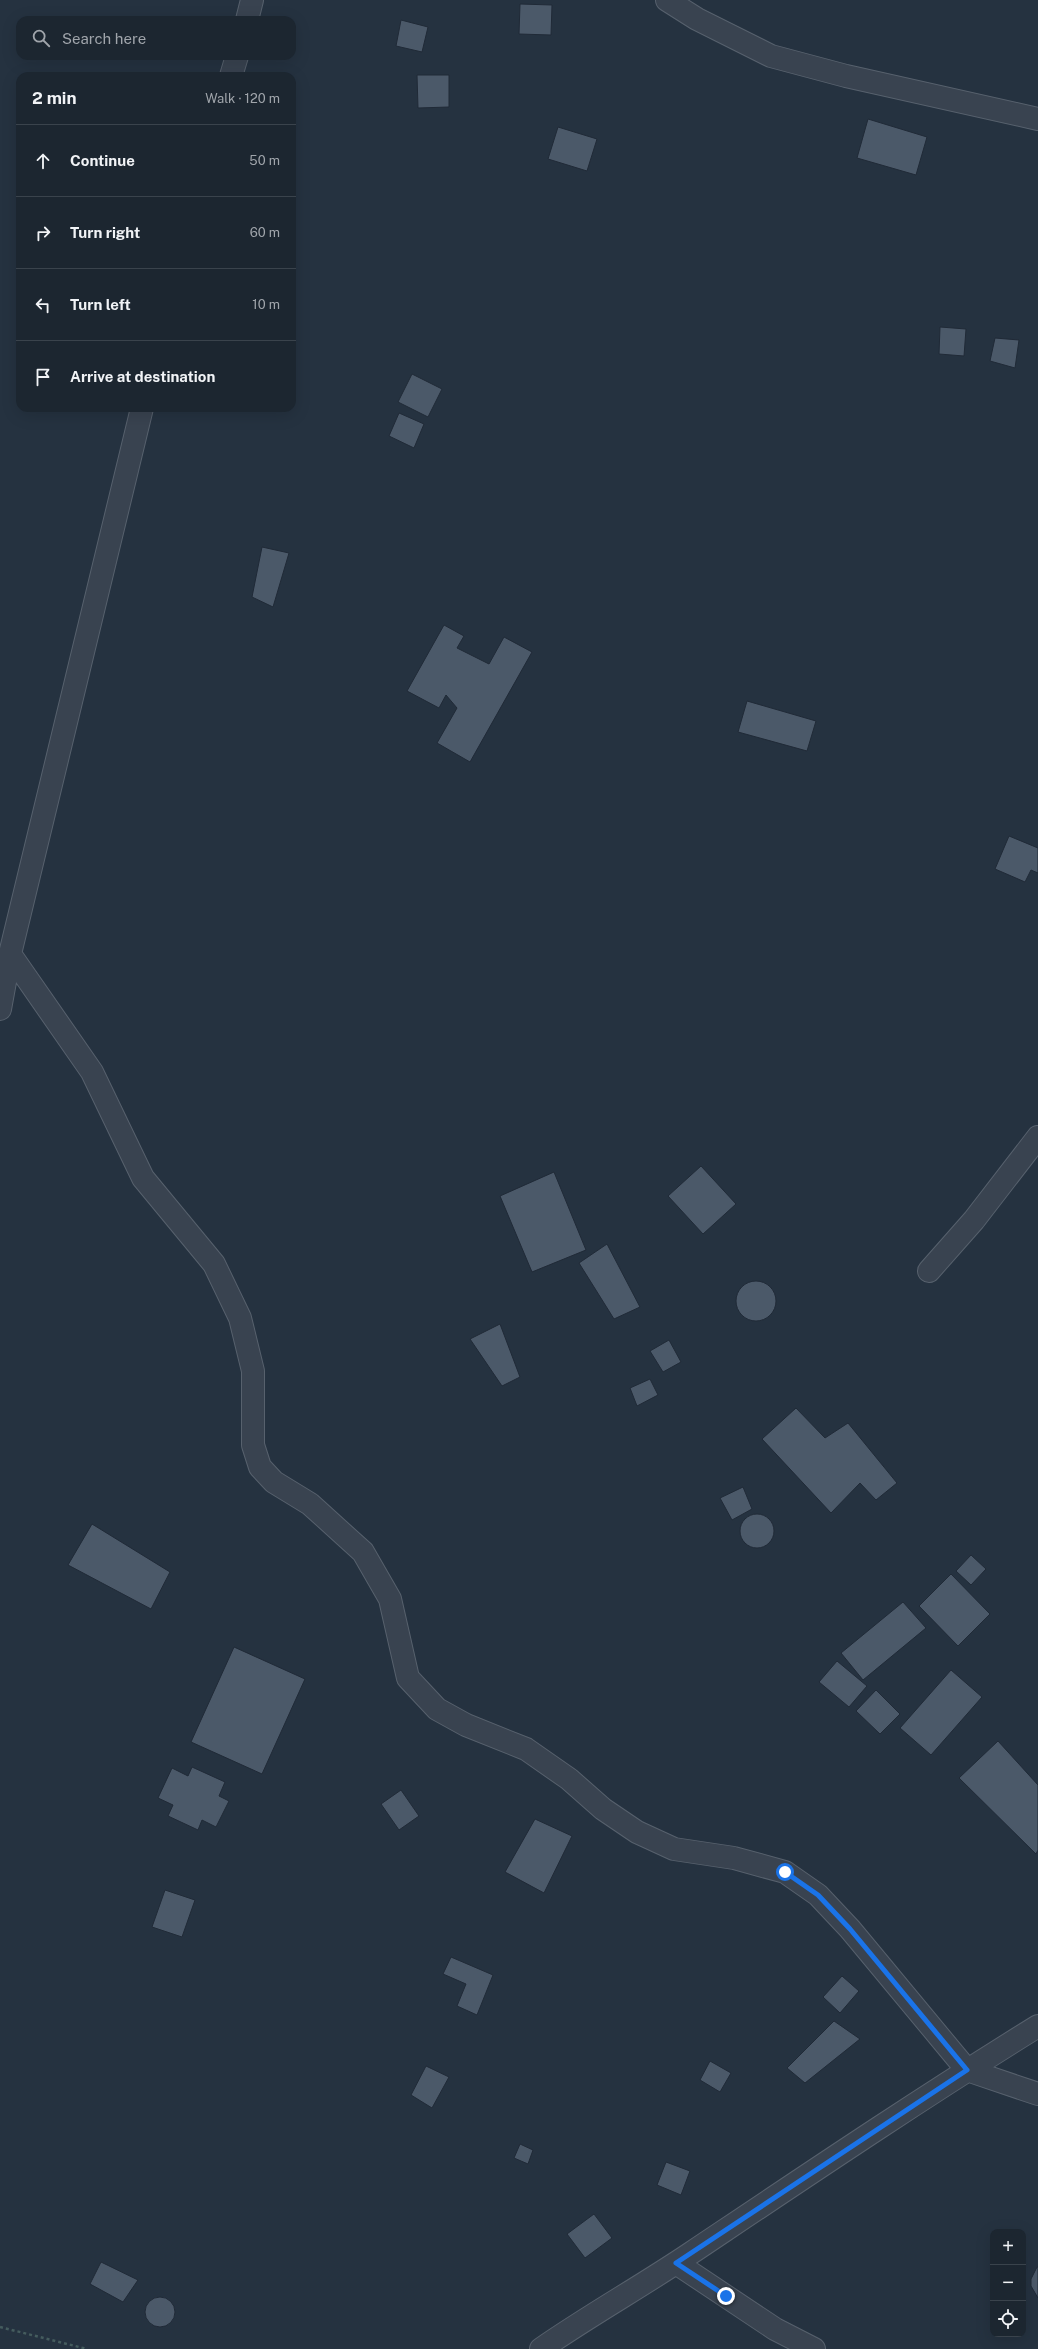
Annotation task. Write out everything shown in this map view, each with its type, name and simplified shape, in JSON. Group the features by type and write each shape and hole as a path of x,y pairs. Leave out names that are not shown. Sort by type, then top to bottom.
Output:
{"street":[{"path":"248,16 252,0"},
{"path":"667,0 697,19 771,56 846,76 1038,119"},
{"path":"232,72 236,60"},
{"path":"0,1009 10,954 141,412"},
{"path":"10,954 92,1072 143,1178 214,1264 240,1318 253,1371 253,1445 260,1467 274,1482 310,1504 363,1552 390,1599 408,1678 437,1709 466,1725 526,1749 569,1779 603,1809 638,1832 674,1849 734,1858 785,1872 818,1895 850,1929 967,2070 1038,2094"},
{"path":"929,1271 974,1220 1038,1137"},
{"path":"541,2349 580,2322 676,2263 967,2070 1038,2026"},
{"path":"676,2263 775,2329 814,2349"}],"path":[{"path":"0,2327 87,2349"}],"building":[{"path":"520,4 552,5 551,35 519,34"},
{"path":"401,20 428,27 422,52 396,46"},
{"path":"417,75 449,75 449,107 418,108"},
{"path":"868,119 927,137 916,175 857,158"},
{"path":"558,127 597,139 587,171 548,159"},
{"path":"940,327 966,329 964,356 939,354"},
{"path":"995,338 1019,340 1015,368 990,361"},
{"path":"412,374 442,389 428,417 398,402"},
{"path":"399,413 424,424 414,448 389,436"},
{"path":"262,547 289,553 273,607 252,597"},
{"path":"444,625 464,636 457,648 489,664 504,637 532,652 470,762 437,743 457,708 446,695 439,708 407,691"},
{"path":"747,701 816,721 807,751 738,732"},
{"path":"1009,836 1038,848 1038,873 1031,870 1025,882 995,869"},
{"path":"701,1166 736,1204 703,1234 668,1196"},
{"path":"554,1172 586,1250 532,1272 500,1196"},
{"path":"607,1244 640,1307 614,1319 579,1263"},
{"path":"752,1281 760,1281 767,1284 773,1290 776,1301 773,1312 767,1318 760,1321 752,1321 745,1318 739,1312 736,1305 736,1297 739,1290 745,1284"},
{"path":"500,1324 520,1377 502,1386 470,1339"},
{"path":"669,1340 681,1362 663,1372 650,1351"},
{"path":"650,1379 658,1395 637,1406 630,1388"},
{"path":"796,1408 825,1438 848,1423 897,1483 876,1500 860,1483 831,1513 762,1439"},
{"path":"743,1487 752,1509 732,1520 720,1498"},
{"path":"757,1514 769,1519 774,1531 769,1543 757,1548 745,1543 740,1531 745,1519"},
{"path":"92,1524 170,1572 151,1609 68,1565"},
{"path":"971,1555 986,1569 971,1585 956,1571"},
{"path":"951,1574 990,1614 958,1646 919,1606"},
{"path":"903,1602 926,1628 863,1680 841,1653"},
{"path":"234,1647 305,1679 262,1774 191,1742"},
{"path":"837,1661 867,1686 849,1707 819,1682"},
{"path":"951,1670 982,1697 931,1755 900,1728"},
{"path":"876,1690 900,1714 880,1734 856,1711"},
{"path":"998,1741 1038,1785 1038,1850 1036,1854 959,1778"},
{"path":"192,1767 225,1782 219,1796 229,1801 216,1827 202,1820 198,1830 168,1816 173,1805 158,1798 172,1768 188,1776"},
{"path":"401,1790 419,1816 399,1830 381,1804"},
{"path":"535,1819 572,1836 544,1893 505,1872"},
{"path":"165,1890 195,1900 182,1937 152,1927"},
{"path":"451,1957 493,1975 477,2015 457,2006 466,1984 443,1974"},
{"path":"842,1976 859,1991 840,2013 823,1997"},
{"path":"834,2021 860,2039 805,2083 787,2068"},
{"path":"710,2061 731,2073 720,2092 700,2080"},
{"path":"426,2066 449,2077 432,2108 411,2095"},
{"path":"520,2144 533,2150 528,2164 514,2158"},
{"path":"666,2162 690,2171 681,2195 657,2185"},
{"path":"594,2214 612,2238 585,2258 567,2234"},
{"path":"101,2262 138,2280 123,2302 90,2284"},
{"path":"1037,2267 1038,2298 1031,2286 1031,2279"},
{"path":"160,2297 171,2301 175,2312 171,2323 160,2327 149,2323 145,2312 149,2301"}],"route":[{"path":"726,2296 676,2263 967,2070 850,1929 818,1895 785,1872"}]}
